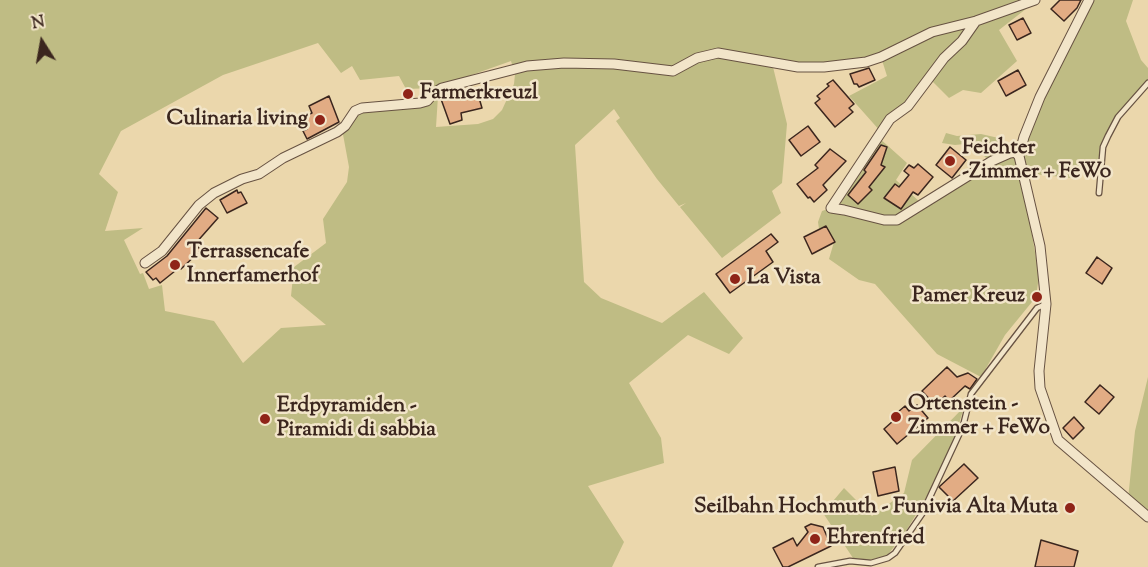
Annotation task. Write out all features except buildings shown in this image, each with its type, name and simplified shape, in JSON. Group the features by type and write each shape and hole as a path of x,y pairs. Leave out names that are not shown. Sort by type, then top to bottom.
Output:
{"street":[{"path":"145,262 162,251 198,206 214,193 242,179 259,174 283,158 337,132 345,126 355,111 362,108 411,105 427,101 442,88 537,65 614,64 673,71 697,58 718,53 798,68 866,62 932,32 976,21 1035,0"},
{"path":"1089,0 1040,97 1019,156 1040,246 1046,304 1039,371 1040,388 1058,440 1148,517"},
{"path":"976,21 962,41 944,58 908,106 890,119 831,208 884,220 897,220 992,161 1015,152 1019,156"}],"lane":[{"path":"1099,193 1103,147 1118,117 1148,83"},
{"path":"819,567 850,561 871,563 888,558 895,553 922,514 963,426 971,394 1037,309 1046,304"}],"shaded area":[{"path":"0,0 1028,0 1031,5 999,30 1017,61 981,93 963,90 949,98 929,78 881,132 849,96 887,76 881,57 824,67 772,63 787,124 782,183 772,191 781,213 722,258 680,207 686,203 679,206 657,179 616,121 620,118 614,109 575,145 584,282 601,298 662,323 704,292 743,338 729,354 688,335 629,383 661,438 664,463 588,486 624,542 612,567 0,567","holes":["318,43 341,73 352,66 360,80 399,76 406,89 435,88 511,61 515,74 514,84 502,110 493,119 478,124 436,127 438,96 356,112 342,129 349,167 347,182 323,219 326,243 294,267 291,296 326,325 281,328 243,363 214,321 165,311 162,285 149,289 143,273 140,274 124,240 143,228 105,231 118,192 99,174 121,131 223,75"]},
{"path":"1089,0 1133,0 1126,21 1141,60 1148,68 1148,83 1125,108 1108,136 1102,159 1071,178 1024,173 1022,175 1039,276 1036,297 1005,335 981,377 937,354 875,284 859,280 829,259 834,242 826,226 819,229 818,222 822,211 831,208 878,137 907,163 896,180 922,204 992,161 985,157 974,143 955,145 942,143 946,133 957,136 981,134 1003,139 1010,152 1021,146"},
{"path":"1148,377 1148,517 1128,499 1135,431"},
{"path":"964,407 955,437 929,493 906,531 887,556 870,560 853,558 823,513 844,488 872,516 904,493 912,460"}],"place":[{"name":"Farmerkreuzl","path":"408,94"},
{"name":"Culinaria living","path":"320,120"},
{"name":"Feichter -Zimmer + FeWo","path":"950,161"},
{"name":"Terrassencafe Innerfamerhof","path":"175,265"},
{"name":"La Vista","path":"735,279"},
{"name":"Pamer Kreuz","path":"1037,297"},
{"name":"Ortenstein - Zimmer + FeWo","path":"896,417"},
{"name":"Erdpyramiden - Piramidi di sabbia","path":"265,419"},
{"name":"Seilbahn Hochmuth - Funivia Alta Muta","path":"1070,508"},
{"name":"Ehrenfried","path":"815,539"}]}
